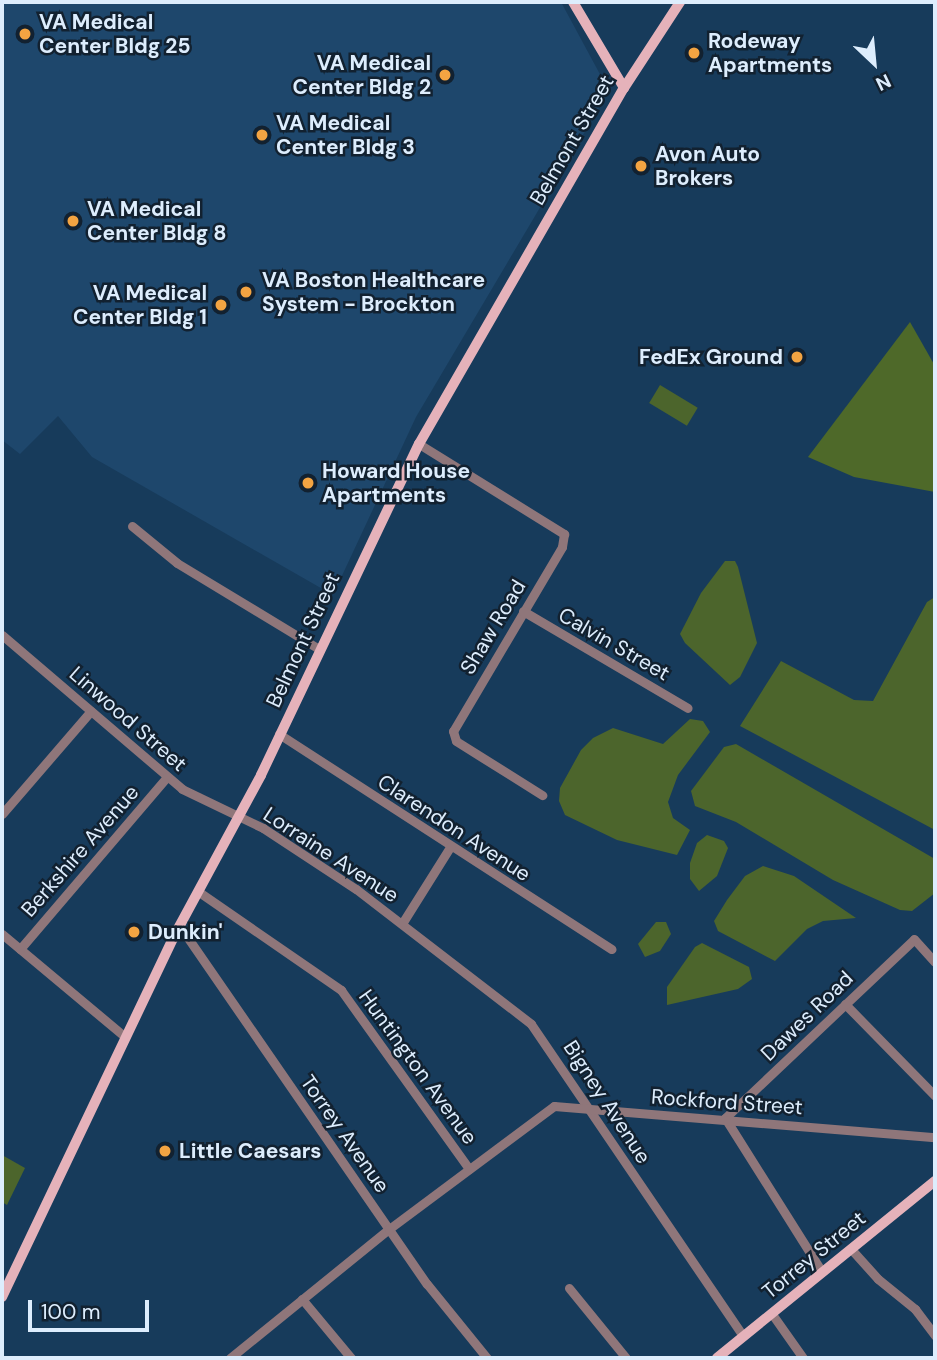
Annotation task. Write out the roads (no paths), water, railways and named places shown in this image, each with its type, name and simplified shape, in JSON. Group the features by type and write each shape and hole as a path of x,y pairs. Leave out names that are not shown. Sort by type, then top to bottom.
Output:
{"main road":[{"path":"573,2 624,88"},
{"name":"Belmont Street","path":"2,1297 179,925 238,819 419,444 674,2"},
{"name":"Belmont Street","path":"668,16 680,2"},
{"name":"Torrey Street","path":"717,1358 935,1181"}],"street":[{"name":"Shaw Road","path":"419,444 557,526 565,537 456,723 453,736 542,795"},
{"path":"132,526 177,564 319,649"},
{"name":"Calvin Street","path":"523,611 688,708"},
{"name":"Linwood Street","path":"2,635 167,777 200,800 238,819"},
{"path":"2,814 6,801 91,711"},
{"name":"Clarendon Avenue","path":"279,734 611,949"},
{"name":"Berkshire Avenue","path":"20,949 167,777"},
{"name":"Lorraine Avenue","path":"238,819 263,828 403,922"},
{"path":"403,922 450,847"},
{"name":"Huntington Avenue","path":"198,892 341,990 469,1169"},
{"name":"Bigney Avenue","path":"403,922 531,1024 743,1336"},
{"name":"Torrey Avenue","path":"179,925 388,1229 487,1358"},
{"path":"2,934 125,1037"},
{"name":"Dawes Road","path":"725,1118 914,939 935,962"},
{"path":"845,1004 935,1096"},
{"name":"Rockford Street","path":"230,1358 388,1229 543,1110 558,1106 935,1137"},
{"path":"725,1118 822,1272"},
{"path":"851,1249 878,1279 915,1309 935,1336"},
{"path":"569,1288 626,1358"},
{"path":"302,1299 351,1358"},
{"path":"772,1314 803,1358"}],"place":[{"name":"VA Medical Center Bldg 25","path":"25,34"},
{"name":"Rodeway Apartments","path":"694,53"},
{"name":"VA Medical Center Bldg 2","path":"445,75"},
{"name":"VA Medical Center Bldg 3","path":"262,135"},
{"name":"Avon Auto Brokers","path":"641,166"},
{"name":"VA Medical Center Bldg 8","path":"73,221"},
{"name":"VA Boston Healthcare System - Brockton","path":"246,292"},
{"name":"VA Medical Center Bldg 1","path":"221,305"},
{"name":"FedEx Ground","path":"797,357"},
{"name":"Howard House Apartments","path":"308,483"},
{"name":"Dunkin'","path":"134,932"},
{"name":"Little Caesars","path":"165,1151"}]}
